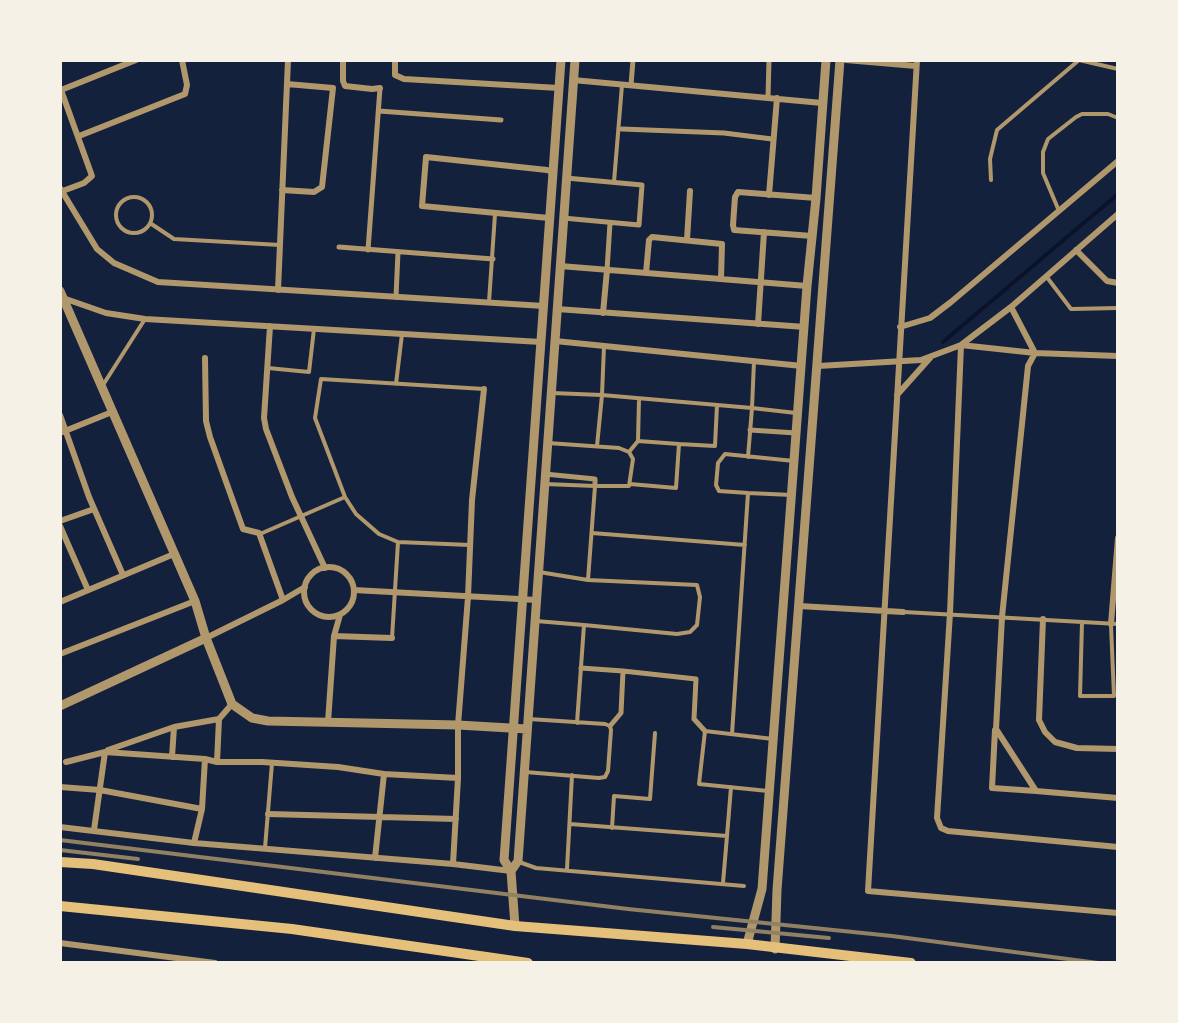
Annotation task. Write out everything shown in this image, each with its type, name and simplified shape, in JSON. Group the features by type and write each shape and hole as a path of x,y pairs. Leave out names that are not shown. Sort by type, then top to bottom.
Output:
{"main road":[{"path":"60,862 93,864 514,926 747,944 911,963"},
{"path":"60,906 292,929 528,963"}],"street":[{"path":"136,60 61,89 92,176 84,183 60,191 97,249 114,263 158,282 544,306"},
{"path":"79,136 185,94 187,85 182,60"},
{"path":"278,290 288,60"},
{"path":"343,60 345,86 380,88 368,250"},
{"path":"395,60 395,75 404,79 558,88"},
{"path":"514,926 511,871 504,860 561,60"},
{"path":"511,871 518,861 574,60"},
{"path":"631,85 633,60"},
{"path":"768,97 769,60"},
{"path":"747,944 762,889 826,60"},
{"path":"775,949 777,890 840,60"},
{"path":"846,60 916,63 868,891 1118,913"},
{"path":"573,80 822,103"},
{"path":"287,84 333,88 343,81"},
{"path":"282,190 314,192 322,187 333,88"},
{"path":"769,195 777,98"},
{"path":"379,111 501,120"},
{"path":"622,129 724,134 772,140"},
{"path":"549,218 422,206 426,157 552,172"},
{"path":"900,327 930,318 1118,161"},
{"path":"563,218 639,225 642,185 566,178"},
{"path":"687,240 690,190"},
{"path":"812,236 734,230 735,197 738,192 816,198"},
{"path":"818,366 899,362 931,357 961,345 1011,307 1115,216 1118,224"},
{"path":"603,313 610,223"},
{"path":"758,324 764,232"},
{"path":"646,273 650,238 687,240 722,244 721,279"},
{"path":"339,247 493,259"},
{"path":"1076,250 1107,281 1118,283"},
{"path":"396,297 398,252"},
{"path":"560,266 807,286"},
{"path":"61,295 106,313 145,320 541,342"},
{"path":"61,295 195,601 206,638 235,707 252,718 268,721 458,725 527,729"},
{"path":"1011,307 1035,353"},
{"path":"557,309 805,327"},
{"path":"270,326 264,418 266,429 300,517 325,568"},
{"path":"555,341 802,366"},
{"path":"961,345 1035,353 1118,356"},
{"path":"961,345 950,613 937,818 941,828 948,831 1118,846"},
{"path":"1035,353 1028,366 1002,617 992,788 1118,798"},
{"path":"897,396 931,357"},
{"path":"205,358 206,421 210,437 243,529 259,533 283,600"},
{"path":"453,864 458,778 458,725 468,597 472,500 484,389"},
{"path":"63,432 112,412"},
{"path":"60,415 63,432 123,575"},
{"path":"750,430 796,433"},
{"path":"545,479 596,479 595,486"},
{"path":"60,521 94,509"},
{"path":"60,526 88,590"},
{"path":"1114,624 1118,538"},
{"path":"60,602 174,554"},
{"path":"787,559 803,562"},
{"path":"325,568 333,568 346,574 351,581 354,590 352,605 340,615 330,618 314,612 304,596 305,587 312,574 325,568"},
{"path":"60,706 206,638 305,587"},
{"path":"354,590 537,600"},
{"path":"60,654 195,601"},
{"path":"799,606 903,612"},
{"path":"328,723 334,636 340,615"},
{"path":"1043,619 1039,720 1045,732 1055,742 1077,748 1118,749"},
{"path":"334,636 392,638"},
{"path":"581,668 696,679 694,719 705,731"},
{"path":"609,726 621,713 623,671"},
{"path":"66,762 105,752 174,728 219,719 235,707"},
{"path":"217,762 219,719"},
{"path":"172,757 174,728"},
{"path":"996,729 1035,791"},
{"path":"105,752 205,759 217,762 272,762 338,767 384,774 458,778"},
{"path":"94,830 105,752"},
{"path":"194,843 202,809 205,759"},
{"path":"375,858 384,774"},
{"path":"60,787 100,790 202,809"},
{"path":"268,814 456,819"},
{"path":"60,827 194,843 453,864 511,871"},
{"path":"762,889 777,890"},
{"path":"60,942 215,963"}],"lane":[{"path":"991,180 990,159 997,130 1079,60 1118,69"},
{"path":"614,182 622,84"},
{"path":"1059,212 1042,173 1042,152 1048,139 1083,114 1095,112 1118,118"},
{"path":"133,196 142,198 149,204 152,215 150,222 138,233 128,232 119,226 115,217 117,207 124,199 133,196"},
{"path":"489,302 495,213"},
{"path":"150,222 174,239 280,245"},
{"path":"1046,276 1071,309 1118,308"},
{"path":"102,388 145,320"},
{"path":"267,368 309,372 314,329"},
{"path":"396,384 402,334"},
{"path":"597,446 604,346"},
{"path":"748,457 754,360"},
{"path":"470,545 398,542 379,534 356,514 345,497 315,418 321,379 484,389"},
{"path":"551,393 602,395 798,413"},
{"path":"629,452 638,441 639,399"},
{"path":"638,441 714,446 717,405"},
{"path":"548,443 619,448 629,452 633,459 630,484"},
{"path":"545,479 595,486 619,487 630,484 676,488 679,444"},
{"path":"792,495 719,491 716,485 718,463 725,454 795,461"},
{"path":"588,579 595,486"},
{"path":"732,734 748,493"},
{"path":"259,535 345,497"},
{"path":"592,533 745,545"},
{"path":"392,638 398,542"},
{"path":"536,621 677,634 690,632 697,625 700,597 697,585 588,579 539,573"},
{"path":"903,612 950,613 1114,624 1113,696 1080,696 1082,622"},
{"path":"577,723 584,625"},
{"path":"524,772 599,778 605,777 608,771 611,730 609,726 529,719"},
{"path":"769,792 699,784 705,731 773,739"},
{"path":"612,828 614,796 650,799 655,733"},
{"path":"265,849 272,762"},
{"path":"567,870 572,776"},
{"path":"723,883 731,787"},
{"path":"570,824 727,836"},
{"path":"518,861 536,868 744,886"}],"waterway":[{"path":"943,342 1118,194"}],"railway":[{"path":"60,840 628,909 892,936 1098,963"},
{"path":"60,850 138,859"},
{"path":"713,927 829,938"}]}
